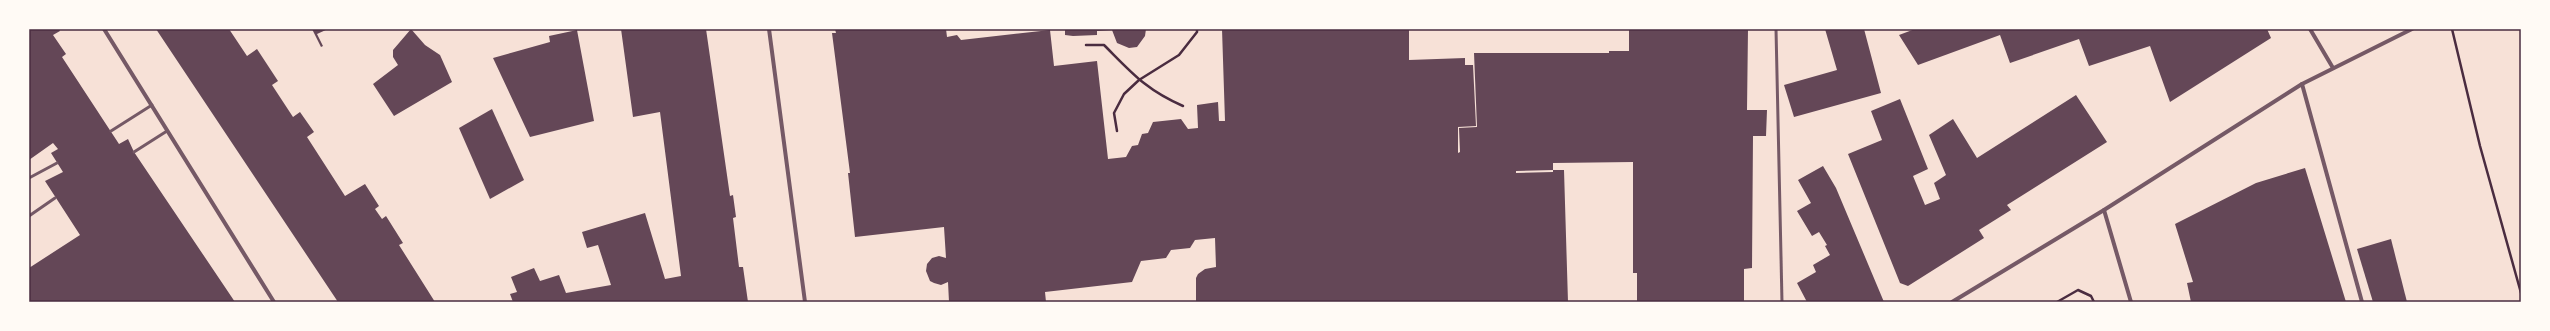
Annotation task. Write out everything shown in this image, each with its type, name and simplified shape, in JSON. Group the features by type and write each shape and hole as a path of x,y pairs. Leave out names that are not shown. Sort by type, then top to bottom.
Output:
{"street":[{"path":"104,29 274,302"},
{"path":"768,29 805,302"},
{"path":"2310,29 2333,68"},
{"path":"1952,302 2104,210 2302,84 2412,29"},
{"path":"2302,84 2362,302"},
{"path":"2104,210 2131,302"}],"lane":[{"path":"1776,29 1782,302"},
{"path":"111,131 152,105"},
{"path":"134,152 167,131"},
{"path":"29,178 57,163"},
{"path":"29,215 54,198"}],"path":[{"path":"1117,131 1114,113 1124,94 1139,80 1179,55 1197,32 1197,29"},
{"path":"2452,29 2480,146 2521,293"},
{"path":"1086,45 1104,45 1139,80 1158,95 1183,106"},
{"path":"2057,302 2078,290 2091,296 2094,302"}],"building":[{"path":"29,29 59,29 60,31 53,35 66,54 62,57 119,144 128,139 134,152 235,302 29,302 29,268 80,235 45,181 63,172 51,153 58,149 53,143 29,160"},
{"path":"156,29 229,29 247,56 257,49 278,81 272,85 293,117 300,112 314,132 307,137 345,196 365,184 379,206 375,209 382,219 386,216 403,243 399,245 435,302 338,302"},
{"path":"312,29 328,29 317,34 323,46 321,47"},
{"path":"411,29 425,45 440,55 452,82 394,116 373,84 398,65 393,57 393,50"},
{"path":"621,29 706,29 730,196 733,195 736,217 733,218 739,267 743,267 748,302 513,302 510,294 517,292 511,277 534,268 540,281 559,275 566,293 611,285 598,245 587,248 582,232 645,213 665,279 681,276 660,112 633,117"},
{"path":"835,29 946,29 947,37 957,35 961,40 1050,30 1054,66 1097,61 1108,159 1126,157 1132,146 1138,145 1142,134 1148,133 1153,122 1181,119 1188,129 1198,128 1197,105 1218,102 1219,121 1225,121 1222,29 1409,29 1409,60 1465,58 1465,65 1473,65 1476,126 1458,127 1458,153 1460,152 1459,128 1477,127 1474,53 1609,53 1609,51 1629,51 1629,29 1748,29 1747,110 1767,110 1766,136 1753,136 1752,268 1744,269 1744,302 1637,302 1637,273 1633,273 1633,162 1553,163 1553,170 1564,170 1568,302 1196,302 1196,278 1198,274 1205,269 1216,267 1215,238 1195,240 1190,248 1171,250 1166,258 1141,261 1132,282 1045,292 1046,302 949,302 948,282 941,285 930,281 926,271 927,264 932,258 939,256 946,258 944,227 855,237 848,173 850,173 832,33 836,33","holes":["1553,170 1553,172 1516,173 1516,171"]},
{"path":"1065,29 1146,29 1145,36 1137,47 1129,48 1117,43 1112,30 1097,31 1097,35 1073,36 1065,35"},
{"path":"1825,29 1864,29 1881,93 1794,117 1784,85 1837,70"},
{"path":"1915,29 2267,29 2271,38 2170,102 2150,46 2089,66 2079,39 2010,63 2000,35 1918,65 1899,35"},
{"path":"577,30 594,121 530,137 493,58 550,42 549,36"},
{"path":"2076,95 2107,142 2007,205 2011,210 1979,230 1984,238 1908,286 1900,283 1848,154 1882,140 1871,111 1900,99 1928,169 1913,176 1925,205 1940,199 1934,183 1946,175 1929,135 1953,119 1977,158"},
{"path":"492,109 524,180 490,199 459,128"},
{"path":"1823,166 1836,188 1884,302 1807,302 1797,283 1816,272 1813,265 1830,255 1825,246 1827,245 1819,232 1812,236 1797,211 1811,203 1798,180"},
{"path":"2305,168 2346,302 2191,302 2187,283 2193,282 2175,224 2256,183"},
{"path":"2391,239 2407,302 2373,302 2357,249"}]}
